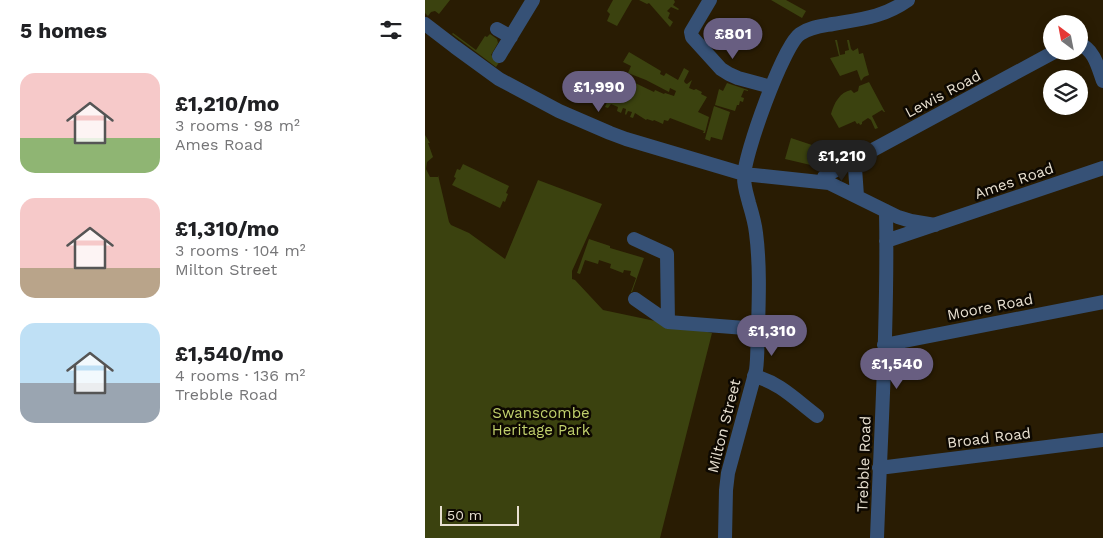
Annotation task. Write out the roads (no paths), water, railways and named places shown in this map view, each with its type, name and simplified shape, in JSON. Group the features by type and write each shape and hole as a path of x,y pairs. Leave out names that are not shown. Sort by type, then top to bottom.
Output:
{"street":[{"path":"499,56 533,0"},
{"path":"710,0 691,32 691,38 724,71 738,78 771,87"},
{"path":"744,174 749,152 771,87 791,44 798,36 814,28 882,14 893,10 908,0"},
{"name":"Ames Road","path":"425,24 491,74 561,112 625,139 744,174 832,184 903,219 935,225"},
{"path":"497,29 511,37"},
{"path":"1088,50 1092,54 1103,80"},
{"name":"Lewis Road","path":"823,182 824,177 1043,58"},
{"path":"853,161 857,196"},
{"name":"Ames Road","path":"886,241 1103,168"},
{"name":"Milton Street","path":"725,538 728,473 757,359 759,302 757,240 744,186 744,174"},
{"name":"Trebble Road","path":"877,538 884,371 886,211"},
{"path":"634,239 667,254 668,322"},
{"path":"635,299 668,322 758,329"},
{"name":"Moore Road","path":"884,345 1103,302"},
{"path":"754,376 777,385 817,416"},
{"name":"Broad Road","path":"879,468 1103,440"}],"park label":[{"name":"Swanscombe Heritage Park","path":"541,422"}]}
